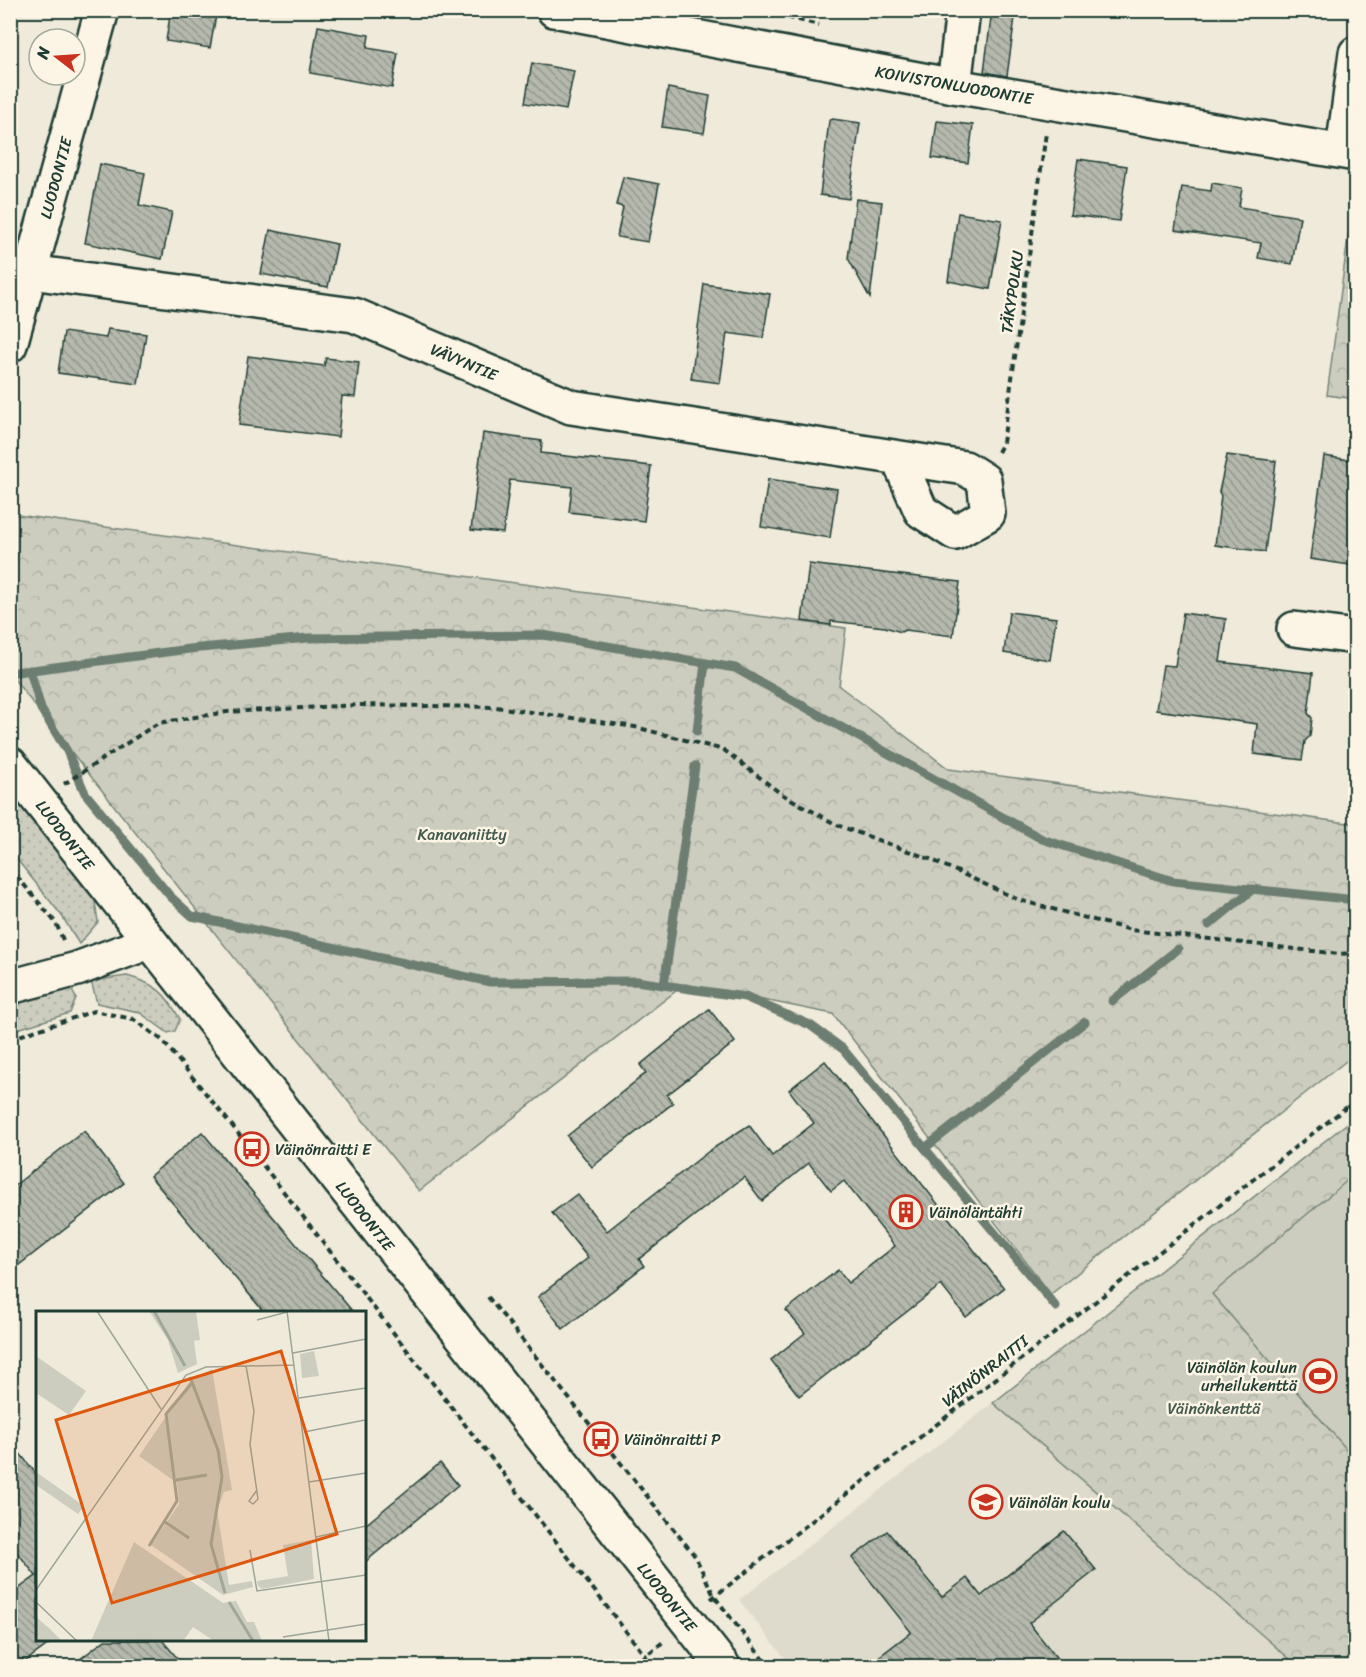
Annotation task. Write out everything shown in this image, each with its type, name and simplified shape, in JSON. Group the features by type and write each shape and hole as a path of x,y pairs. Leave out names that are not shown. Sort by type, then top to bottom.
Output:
{"street":[{"name":"LUODONTIE","path":"10,345 102,10"},
{"name":"KOIVISTONLUODONTIE","path":"554,10 602,14 954,86 1349,152"},
{"path":"954,86 963,10"},
{"path":"1349,152 1356,53"},
{"name":"VÄVYNTIE","path":"30,272 354,315 571,407 965,468 984,480"},
{"path":"898,458 921,511 955,533 988,514 984,480"},
{"path":"1294,629 1356,638"},
{"name":"LUODONTIE","path":"10,764 723,1666"},
{"path":"10,987 77,969 149,942"}],"path":[{"name":"TÄKYPOLKU","path":"984,480 1003,443 1051,103"},
{"path":"39,803 83,771 158,723 227,712 358,705 496,707 635,727 724,750 780,793 837,825 930,859 1019,900 1131,930 1339,954 1356,953"},
{"path":"10,868 56,923 94,1011"},
{"path":"10,1039 94,1011 133,1019 162,1040 234,1128 653,1666"},
{"name":"VÄINÖNRAITTI","path":"633,1666 687,1622 714,1596 1356,1100"},
{"path":"488,1297 695,1556 714,1596 768,1666"}],"shaded area":[{"name":"Väinölän koulu","path":"993,1403 1299,1666 791,1666 739,1600"}],"green space":[{"path":"1354,193 1356,194 1355,399 1327,395"},
{"name":"Kanavaniitty","path":"10,514 846,628 839,686 949,769 1355,824 1355,1054 1051,1294 833,1014 685,984 419,1191 10,672"},
{"path":"10,790 94,894 98,922 79,944 62,916 11,852"},
{"path":"127,976 159,990 180,1019 175,1031 168,1033 139,1012 97,1003 91,981"},
{"path":"70,987 76,998 70,1013 11,1031 11,1004"},
{"name":"Väinönkenttä","path":"1355,1117 1355,1666 1298,1666 993,1403"},
{"name":"Väinölän koulun urheilukenttä","path":"1355,1174 1355,1459 1212,1294"}],"building":[{"path":"171,10 217,10 210,48 166,41"},
{"path":"992,10 1016,10 1007,76 984,72"},
{"path":"318,26 369,35 367,48 398,53 392,88 310,73"},
{"path":"532,63 574,71 566,110 525,103"},
{"path":"668,88 710,96 704,133 662,127"},
{"path":"832,119 860,123 849,199 820,195 829,121"},
{"path":"937,121 973,125 968,163 932,158"},
{"path":"1078,159 1127,166 1119,221 1070,215"},
{"path":"100,164 145,173 139,205 172,212 162,259 85,243"},
{"path":"623,177 659,184 648,242 617,237 623,207 616,205"},
{"path":"1212,183 1242,188 1239,207 1300,217 1292,264 1258,258 1261,243 1175,230 1182,187 1211,191"},
{"path":"856,199 882,202 870,298 848,258"},
{"path":"958,213 1002,220 990,289 948,281"},
{"path":"270,230 337,244 328,287 261,274"},
{"path":"704,284 770,294 763,338 727,333 720,383 691,379"},
{"path":"108,329 146,334 138,384 58,373 64,332 106,338"},
{"path":"248,356 324,366 326,358 359,362 355,397 342,396 338,437 239,425"},
{"path":"483,433 542,441 541,453 651,466 644,521 569,512 572,487 510,480 503,533 471,530"},
{"path":"1227,455 1276,461 1265,552 1215,545 1221,496 1219,492"},
{"path":"1324,456 1356,461 1356,566 1310,559"},
{"path":"768,479 837,489 830,538 761,527"},
{"path":"809,564 960,582 953,636 905,630 901,632 885,627 831,621 831,625 802,621"},
{"path":"1009,612 1056,618 1050,660 1004,653"},
{"path":"1183,613 1226,619 1220,662 1313,673 1308,713 1312,718 1310,736 1305,741 1302,760 1254,754 1257,724 1156,710 1163,665 1175,666"},
{"path":"709,1009 735,1042 667,1095 673,1103 592,1167 567,1136 646,1073 640,1065"},
{"name":"Väinöläntähti","path":"825,1061 1004,1288 966,1317 941,1285 799,1396 771,1360 805,1333 786,1310 838,1270 848,1283 895,1246 844,1181 831,1191 809,1163 762,1201 744,1177 639,1259 644,1266 563,1329 538,1297 588,1258 552,1213 577,1194 607,1231 709,1151 749,1125 772,1156 814,1123 789,1090"},
{"path":"84,1131 124,1183 10,1272 10,1189"},
{"path":"202,1132 352,1311 263,1311 150,1176"},
{"path":"10,1441 36,1474 36,1576 10,1543"},
{"path":"440,1463 458,1485 366,1561 366,1524"},
{"path":"887,1531 942,1597 967,1578 981,1596 1064,1531 1096,1570 1029,1623 1063,1666 867,1666 911,1632 852,1558"},
{"path":"36,1576 36,1641 50,1643 19,1666 10,1666 10,1595"},
{"path":"104,1641 163,1641 184,1666 71,1666"}],"waterway":[{"path":"10,673 189,649 308,638 543,635 735,668 1042,839 1173,881 1356,900"},
{"path":"697,731 705,663"},
{"path":"30,670 41,709 67,751 85,793 170,896 192,916 490,982 636,981 745,997 810,1025 843,1049 1056,1307"},
{"path":"664,985 695,766"},
{"path":"1209,925 1253,889"},
{"path":"1112,1001 1178,949"},
{"path":"925,1148 1085,1022"}],"place":[{"name":"Väinönraitti E","path":"252,1149"},
{"name":"Väinöläntähti","path":"906,1212"},
{"name":"Väinölän koulun urheilukenttä","path":"1320,1376"},
{"name":"Väinönraitti P","path":"601,1439"},
{"name":"Väinölän koulu","path":"986,1502"}]}
